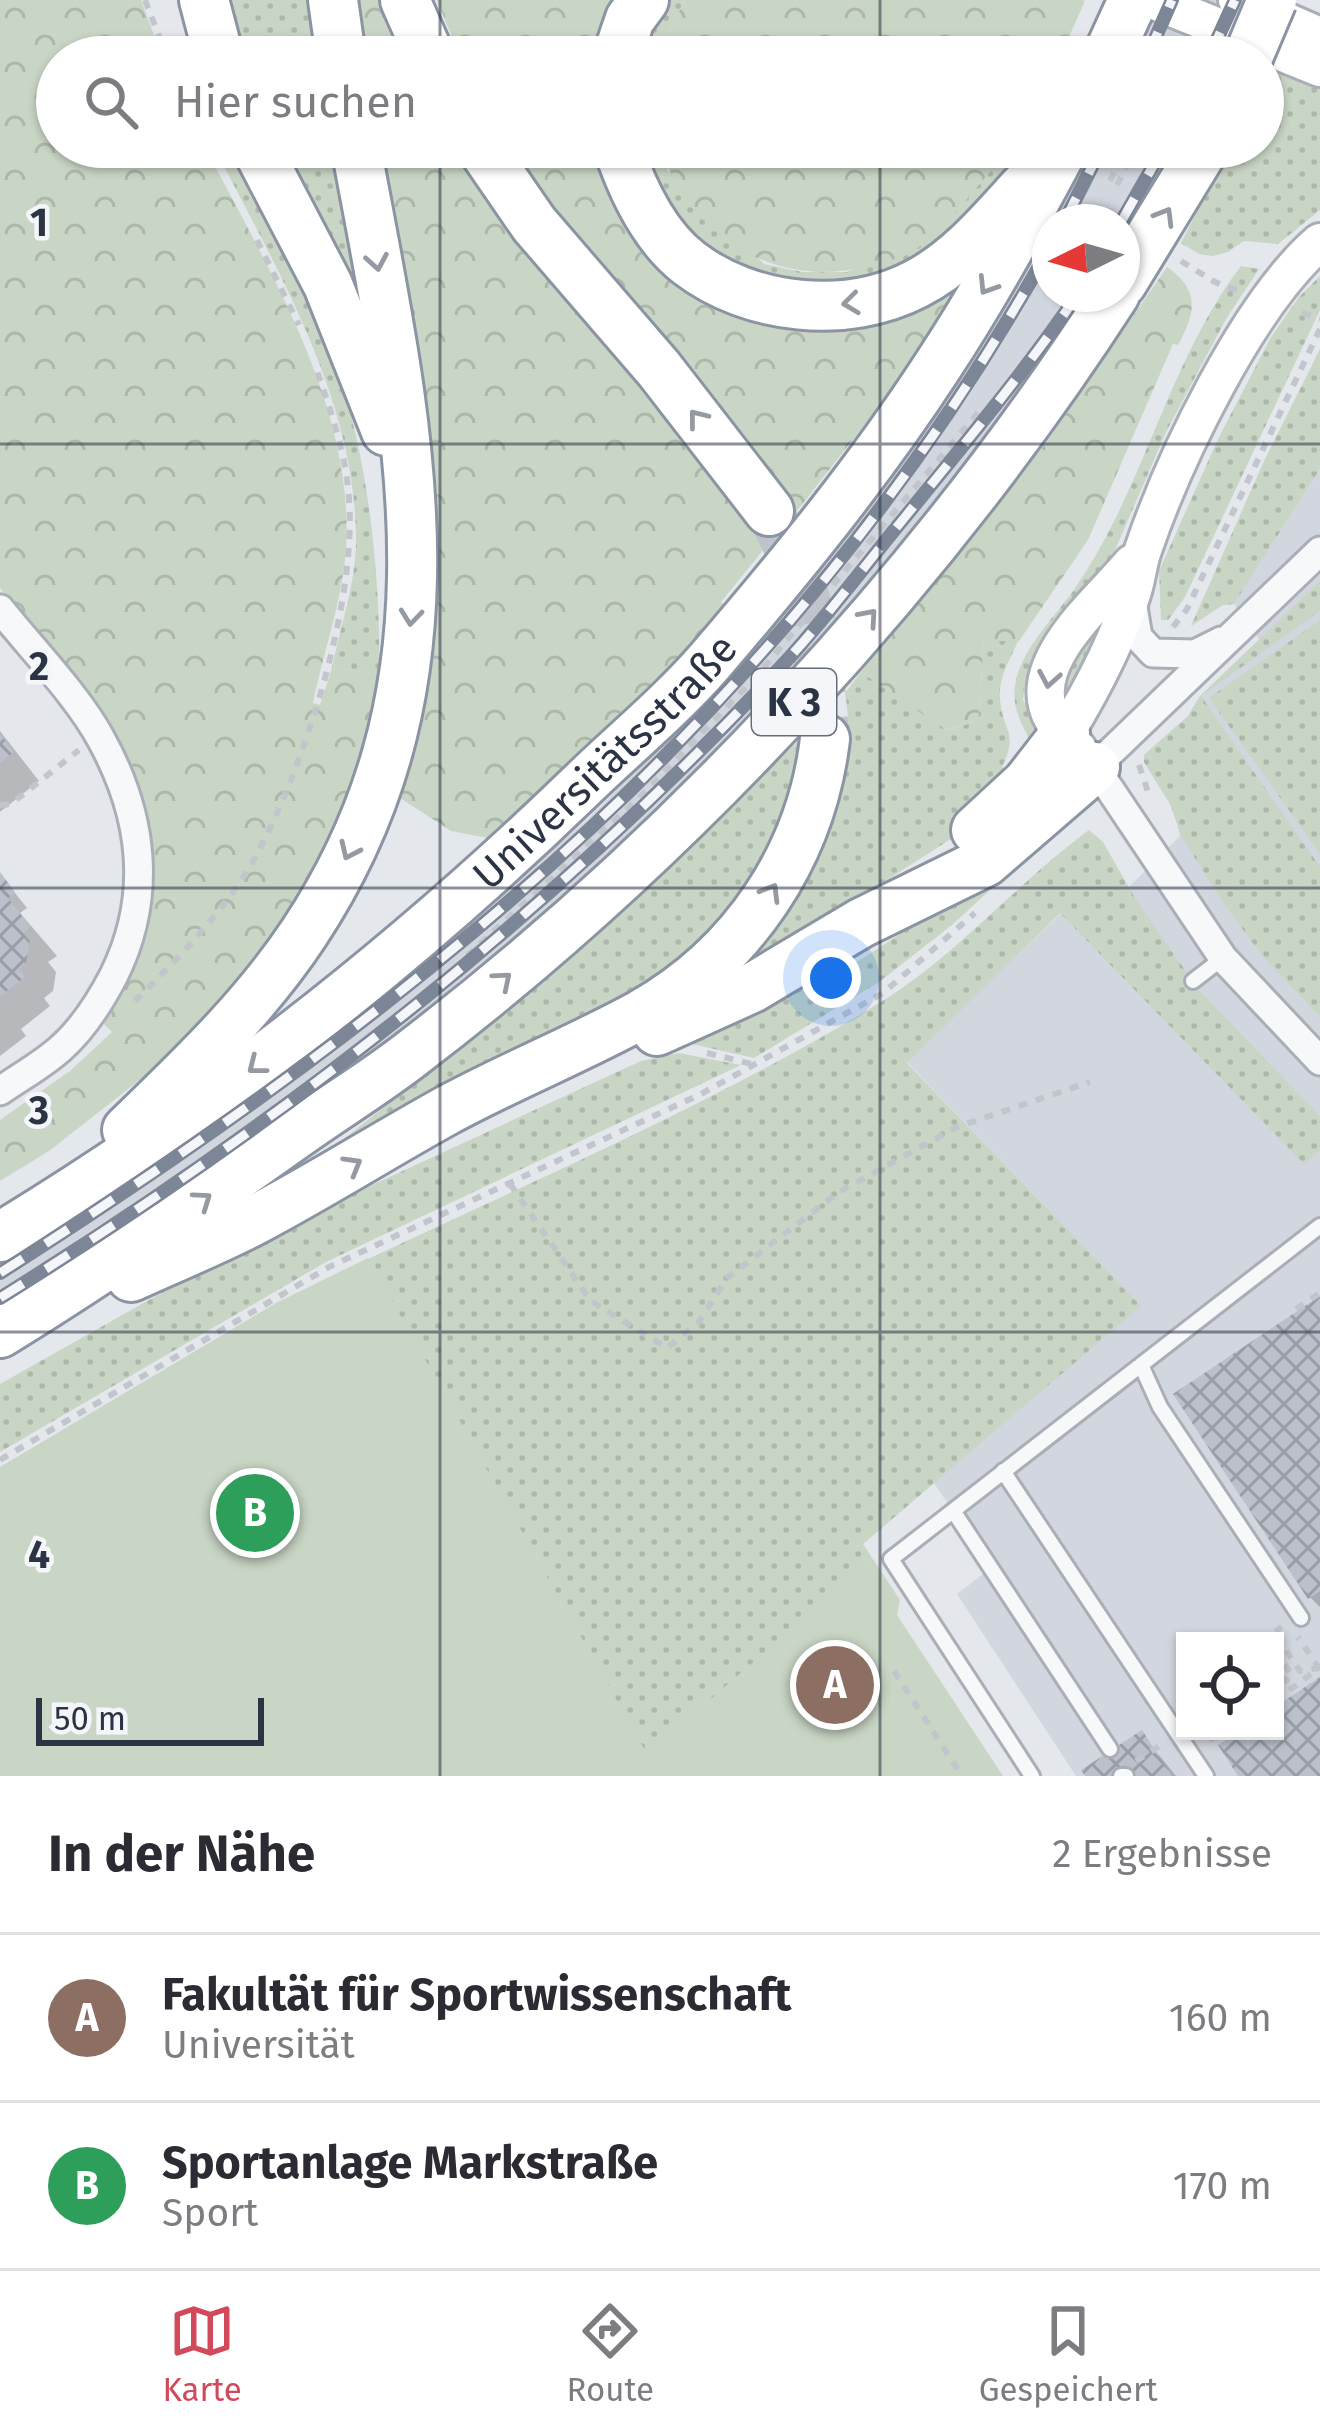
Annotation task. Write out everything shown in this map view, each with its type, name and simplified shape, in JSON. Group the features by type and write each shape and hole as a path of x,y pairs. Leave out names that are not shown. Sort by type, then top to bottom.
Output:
{"highway":[{"path":"204,0 213,36"},
{"path":"333,0 338,36"},
{"path":"405,0 421,36"},
{"path":"624,36 644,0"},
{"path":"1116,36 1132,0"},
{"path":"1256,36 1272,0"},
{"path":"246,168 328,285 413,501"},
{"path":"47,1209 231,1028 303,934 338,875 368,810 394,723 412,617 413,501 360,168"},
{"path":"496,168 534,224 658,369 769,511"},
{"path":"625,168 654,223 688,262 730,286 827,306 877,300 916,284 957,257 1041,168"},
{"name":"Universitätsstraße","path":"0,1237 256,1067 512,852 707,665 862,473 937,368 1006,256 1050,168"},
{"path":"1140,254 1192,168"},
{"name":"K 3","path":"0,1335 139,1245 412,1054 625,872 718,783 938,538 1013,442 1103,312"},
{"path":"0,1335 251,1222 443,1112 642,1014 694,979 765,904 790,859 810,811 825,739"},
{"path":"576,1047 651,1033 687,1018 985,862 1080,751"}],"street":[{"path":"1152,0 1241,36"},
{"path":"1237,0 1320,36"},
{"path":"1284,53 1320,68"},
{"path":"1080,751 1093,686 1132,595 1142,551 1230,362 1280,282 1320,242"},
{"path":"1142,551 1048,668 1047,704 1053,721 1080,751 1223,958 1320,1061"},
{"path":"1080,751 1133,727 1184,686 1320,551"},
{"path":"1132,595 1138,637 1154,652 1195,654 1230,637"},
{"path":"0,609 28,658 99,734 122,781 137,828 140,875 127,949 104,994 63,1047 0,1090"}],"lane":[{"path":"1193,981 1223,958"},
{"path":"1032,1776 891,1559 1320,1226"},
{"path":"1141,1365 1160,1408 1295,1621"},
{"path":"1004,1472 1206,1776"},
{"path":"954,1512 1110,1749"}],"path":[{"path":"145,0 159,36"},
{"path":"1114,183 1122,168"},
{"path":"250,226 306,340"},
{"path":"1178,259 1215,282"},
{"path":"1154,652 1187,609 1316,348 1320,329"},
{"path":"81,1027 108,1027 175,962 252,865 281,803 316,704 351,549 340,443 312,358"},
{"path":"0,805 10,804 99,734"},
{"path":"0,1460 274,1296 700,1094 883,994 983,906"},
{"path":"697,1051 755,1064"},
{"path":"510,1184 591,1301 667,1348 698,1323 727,1278 839,1192 957,1127 1090,1082"},
{"path":"1296,1309 1320,1293"},
{"path":"1295,1621 1319,1668"},
{"path":"1284,1647 1300,1671 1319,1668"},
{"path":"1284,1662 1298,1686"},
{"path":"1284,1695 1319,1668"},
{"path":"894,1671 962,1776"},
{"path":"1284,1679 1292,1676"},
{"path":"1136,1761 1155,1749"}],"shaded area":[{"path":"1159,0 1246,0 1230,36 1143,36"},
{"path":"1081,168 1163,168 1140,207 1062,204"},
{"path":"1032,258 1032,312 1074,312 974,454 877,573 733,734 575,886 383,1047 0,1311 0,1261 397,982 588,819 722,685 886,486 964,373"},
{"path":"1320,469 1320,1776 1076,1776 957,1594 991,1568 934,1483 1140,1306 907,1062 1061,913 1082,934 1180,836 1175,813 1144,755 1188,716 1200,696 1266,649 1234,604"}],"green space":[{"path":"0,0 141,0 154,36 36,36 36,168 216,168 280,290 322,392 337,444 346,550 313,703 320,705 332,668 379,674 362,756 346,803 288,917 212,1014 169,1057 49,1151 0,1181 0,1120 70,1071 112,1032 100,1020 144,915 106,725 0,588"},
{"path":"213,0 312,0 318,36 222,36"},
{"path":"343,0 393,0 410,36 349,36"},
{"path":"437,0 617,0 604,36 452,36"},
{"path":"659,0 685,0 667,36 643,36"},
{"path":"685,0 1085,1 1069,36 667,36"},
{"path":"1284,70 1320,78 1320,210 1278,244 1244,241 1212,256 1181,243 1219,168 1284,168"},
{"path":"225,168 242,168 301,281 347,400 370,517 379,674 332,668 355,557 352,488 328,386 287,288"},
{"path":"276,168 341,168 376,372"},
{"path":"368,168 487,168 772,539 721,602 726,608 586,753 493,839 451,831 394,794 408,721"},
{"path":"521,168 616,168 721,302 953,282 962,286 916,359 793,516"},
{"path":"648,168 667,168 764,264 802,272 847,272 946,219 993,168 1008,168 995,191 934,253 851,288 801,287 722,261 670,214"},
{"path":"669,168 994,168 949,220 908,254 837,271 772,264 742,250 693,208"},
{"path":"1241,266 1259,269 1226,319 1166,432 1113,555 1026,676 1023,700 1047,747 1039,755 1015,705 1019,672 1032,645 1101,547 1194,342"},
{"path":"1167,267 1185,284 1192,302 1189,322 1178,345 1173,344 1088,540 1019,641 984,641 978,721 946,730 861,672 1046,443"},
{"path":"1320,276 1320,310 1185,597 1168,620 1161,620 1159,571 1219,437 1271,337"},
{"path":"1320,349 1320,469 1234,604 1223,605 1191,626 1264,461"},
{"path":"1320,581 1320,611 1201,696 1320,867 1320,1017 1260,953 1224,904 1181,836 1170,803 1144,755 1188,716 1200,696"},
{"path":"1115,612 1061,707 1070,650"},
{"path":"1320,620 1320,854 1209,698"},
{"path":"984,641 1018,641 1000,691 1010,739 1002,767 1010,781 957,835 753,966 748,960 792,903 838,801 846,764 845,693 861,672 947,730 978,721"},
{"path":"814,726 799,809 690,970 310,1165 569,953"},
{"path":"1089,830 1103,842 1136,900 1199,990 1320,1116 1320,1150 1304,1164 1060,913 907,1063 1141,1306 863,1544 873,1559 647,1755 368,1259 695,1105 822,1037 938,961"},
{"path":"1019,863 952,925 879,982 754,1058 692,1044 741,1013 851,965 968,889"},
{"path":"679,1053 741,1065 326,1262 0,1452 0,1384 202,1270 331,1204 641,1061"},
{"path":"368,1258 647,1754 873,1559 900,1600 897,1615 1003,1776 0,1776 0,1467 276,1303"}],"building":[{"path":"0,734 14,752 0,763"},
{"path":"0,872 15,892 8,898 31,927 23,933 30,941 26,963 19,969 25,977 0,996"},
{"path":"1320,1296 1320,1591 1308,1599 1173,1394"},
{"path":"1320,1677 1320,1776 1238,1776 1218,1745 1226,1740 1284,1740 1284,1701"},
{"path":"1142,1730 1172,1776 1085,1776 1081,1770"}],"tunnel":[{"path":"769,511 795,565 811,621 825,739"}],"railway":[{"path":"1156,36 1172,0"},
{"path":"1219,36 1235,0"},
{"path":"1073,204 1091,168"},
{"path":"1131,204 1152,168"},
{"path":"0,1273 310,1061 455,947 592,827 721,698 841,559 951,409 1032,276"},
{"path":"0,1298 214,1157 316,1082 514,924 608,839 804,641 1065,312"}],"place":[{"name":"Sportanlage Markstraße","path":"255,1513"},
{"name":"Fakultät für Sportwissenschaft","path":"835,1685"}]}
